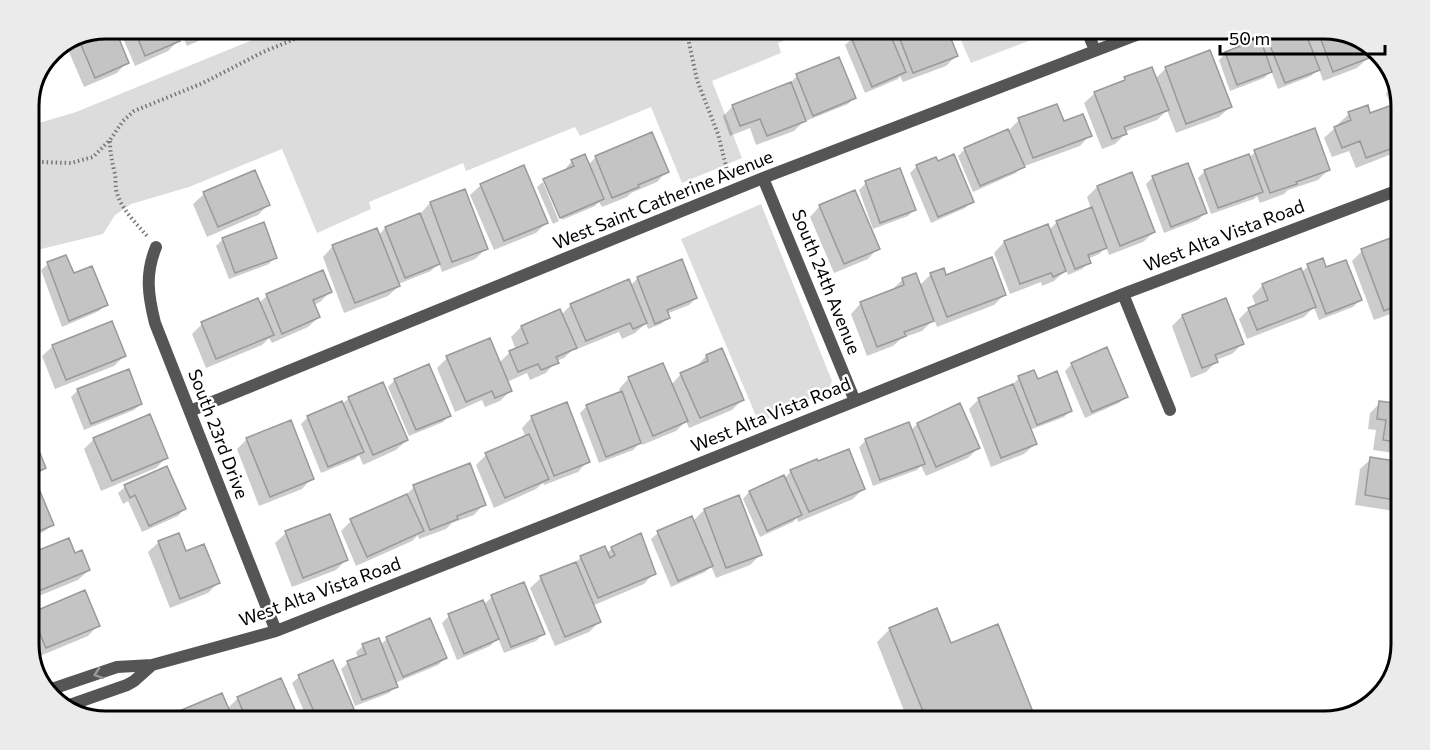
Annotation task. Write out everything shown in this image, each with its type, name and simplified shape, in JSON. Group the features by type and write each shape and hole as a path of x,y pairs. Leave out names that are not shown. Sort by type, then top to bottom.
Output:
{"street":[{"path":"1090,39 1095,50"},
{"name":"West Saint Catherine Avenue","path":"190,411 763,178 1124,39"},
{"name":"South 24th Avenue","path":"763,178 855,400"},
{"name":"West Alta Vista Road","path":"56,688 117,667 152,665 276,631 1123,294 1391,193"},
{"name":"South 23rd Drive","path":"156,247 151,258 148,294 155,323 276,631"},
{"path":"1123,294 1170,410"},
{"name":"West Alta Vista Road","path":"75,703 127,685 152,665"}],"path":[{"path":"39,162 70,163 93,157 134,111 202,83 293,39"},
{"path":"688,39 697,80 718,134 726,169 735,190"},
{"path":"110,140 110,158 120,201 156,247"}],"shaded area":[{"path":"255,39 789,39 778,43 781,53 712,81 742,158 682,183 651,107 580,136 575,127 466,171 463,163 369,202 371,209 317,233 282,149 189,187 131,204 115,215 103,234 39,250 39,123 76,112"},
{"path":"960,39 1034,39 971,63"},
{"path":"761,204 832,381 828,391 759,423 681,239"}],"building":[{"path":"119,39 129,63 95,78 81,44 93,40"},
{"path":"138,39 179,39 180,41 145,56"},
{"path":"852,39 892,39 906,72 872,87"},
{"path":"900,39 951,39 958,56 913,73"},
{"path":"1241,39 1260,39 1272,72 1237,85 1225,52 1243,45"},
{"path":"1267,39 1308,39 1320,70 1285,83"},
{"path":"1321,39 1337,40 1354,46 1368,56 1369,58 1333,72"},
{"path":"1210,50 1232,107 1186,124 1165,67"},
{"path":"839,57 856,98 813,116 796,74"},
{"path":"1152,67 1169,110 1124,127 1127,134 1112,139 1094,92 1125,80 1124,77"},
{"path":"791,82 806,121 767,136 760,119 740,126 732,105"},
{"path":"1057,104 1064,121 1083,114 1092,136 1033,158 1018,118"},
{"path":"1368,105 1370,113 1391,105 1391,149 1366,158 1360,141 1342,148 1334,127 1351,120 1348,112"},
{"path":"1315,128 1330,170 1270,193 1254,150"},
{"path":"1008,129 1025,167 980,186 964,148"},
{"path":"652,132 669,172 612,198 595,156"},
{"path":"585,154 604,199 560,218 543,179 574,166 571,160"},
{"path":"954,154 974,202 938,217 916,165 936,157 938,161"},
{"path":"1249,154 1263,192 1218,208 1204,170"},
{"path":"1188,163 1207,213 1171,227 1152,176"},
{"path":"524,165 548,223 504,241 480,184"},
{"path":"900,168 916,210 880,223 865,181"},
{"path":"255,170 270,205 218,227 203,192"},
{"path":"1132,172 1155,232 1120,246 1097,186"},
{"path":"465,189 488,249 452,262 430,202"},
{"path":"855,190 880,249 844,264 819,205"},
{"path":"1092,207 1107,248 1088,255 1091,263 1075,269 1056,221"},
{"path":"420,213 440,264 405,278 385,227"},
{"path":"264,222 277,258 235,273 222,238"},
{"path":"1048,224 1066,271 1053,277 1051,273 1020,284 1004,241"},
{"path":"377,228 400,286 355,303 332,245"},
{"path":"1391,238 1391,308 1384,311 1361,249"},
{"path":"66,255 74,273 92,266 108,305 69,321 47,262"},
{"path":"992,257 1006,295 947,317 930,273 944,268 946,275"},
{"path":"1323,258 1326,267 1346,260 1362,300 1326,314 1307,264"},
{"path":"682,259 697,298 667,310 670,318 655,324 637,277"},
{"path":"1301,268 1316,307 1257,330 1248,308 1268,300 1262,284"},
{"path":"323,270 332,292 313,300 320,317 282,334 266,294"},
{"path":"916,273 934,321 904,332 906,336 877,347 860,302 904,285 902,278"},
{"path":"629,279 647,323 633,329 630,323 586,341 570,304"},
{"path":"258,298 274,335 216,359 201,322"},
{"path":"1226,298 1244,344 1215,355 1218,362 1202,368 1182,315"},
{"path":"560,309 577,348 556,357 559,363 541,370 538,364 518,372 509,351 528,343 521,326"},
{"path":"112,321 126,356 66,380 52,345"},
{"path":"490,338 512,391 495,398 492,391 466,402 446,356"},
{"path":"1107,347 1128,397 1092,412 1071,363"},
{"path":"722,348 744,400 700,418 680,373 708,361 706,355"},
{"path":"663,363 688,421 653,436 628,377"},
{"path":"429,364 451,416 416,430 394,379"},
{"path":"129,369 142,404 91,424 77,389"},
{"path":"1034,370 1038,379 1057,371 1072,411 1037,425 1018,376"},
{"path":"383,382 408,440 373,455 348,397"},
{"path":"1013,384 1037,444 1001,458 978,398"},
{"path":"622,391 641,443 606,457 586,405"},
{"path":"342,401 364,452 328,467 307,416"},
{"path":"1379,401 1391,403 1391,441 1383,440 1386,420 1377,419"},
{"path":"567,402 590,462 554,476 531,416"},
{"path":"960,403 980,448 936,467 917,423"},
{"path":"150,414 168,458 112,481 93,438"},
{"path":"291,420 314,479 270,497 246,438"},
{"path":"909,422 925,464 880,480 865,439"},
{"path":"529,434 549,479 505,498 485,453"},
{"path":"849,449 865,489 809,512 790,470"},
{"path":"39,450 46,468 39,471"},
{"path":"1370,457 1391,460 1391,499 1365,495"},
{"path":"470,463 486,505 430,530 413,485"},
{"path":"167,466 186,509 149,526 135,495 130,498 124,485"},
{"path":"784,475 802,515 767,531 749,491"},
{"path":"39,489 54,525 39,531"},
{"path":"407,494 424,531 367,557 350,519"},
{"path":"739,495 762,555 726,568 704,509"},
{"path":"330,514 348,560 303,578 285,531"},
{"path":"692,516 713,566 678,581 657,531"},
{"path":"179,533 186,551 204,544 220,583 180,599 158,541"},
{"path":"641,533 656,574 598,598 580,556 605,546 610,558 615,555 611,547"},
{"path":"69,538 75,553 82,550 90,570 39,591 39,550"},
{"path":"576,562 601,622 565,637 540,576"},
{"path":"524,582 545,634 511,647 491,595"},
{"path":"85,590 100,626 46,648 39,632 39,610"},
{"path":"483,600 499,639 464,654 448,614"},
{"path":"937,608 951,643 998,624 1033,711 923,711 889,628"},
{"path":"430,618 447,658 403,677 386,637"},
{"path":"379,638 398,687 362,700 347,661 366,654 362,644"},
{"path":"333,660 354,709 314,711 298,675"},
{"path":"281,678 296,711 243,711 237,697"},
{"path":"222,693 230,711 179,711"}]}
